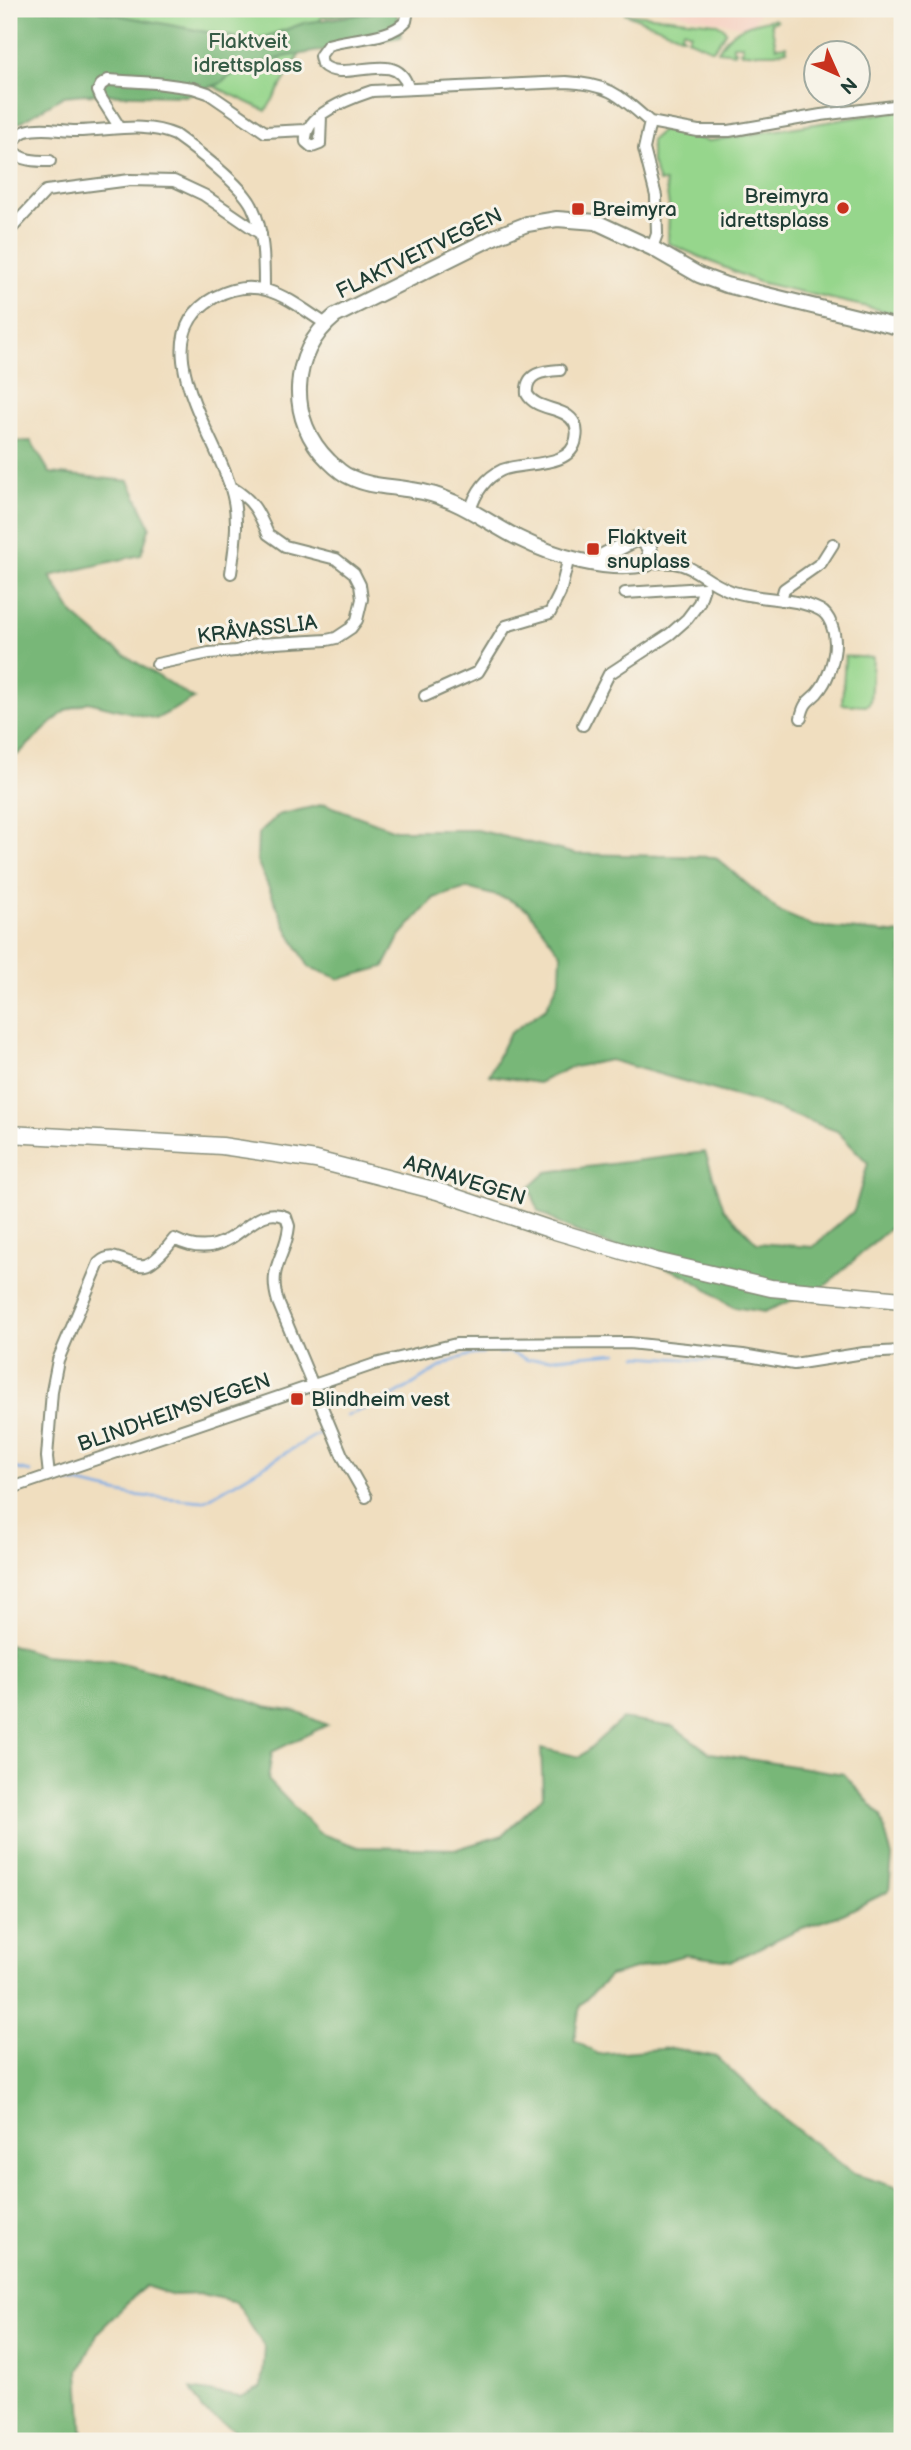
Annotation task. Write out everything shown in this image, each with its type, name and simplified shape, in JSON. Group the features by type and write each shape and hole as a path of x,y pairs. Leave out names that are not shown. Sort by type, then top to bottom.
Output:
{"highway":[{"name":"ARNAVEGEN","path":"9,1134 222,1146 316,1160 437,1191 552,1230 694,1270 771,1288 902,1300"}],"main road":[{"name":"FLAKTVEITVEGEN","path":"648,564 621,566 569,557 519,539 470,511 431,494 364,483 346,476 317,449 303,425 298,398 299,377 311,344 335,316 494,237 527,224 556,219 596,222 652,248 699,275 726,285 902,328"},
{"path":"591,562 638,538 649,547 651,558 648,564"}],"street":[{"path":"408,10 405,21 391,33 328,45 320,56 322,64 332,70 389,68 405,78 408,88"},
{"path":"120,128 98,91 108,80 193,88 208,93 265,132 306,130"},
{"path":"321,115 320,145 316,147 307,144 306,130 321,115 354,97 372,91 408,88 585,83 616,93 650,122 698,131 729,131 902,104"},
{"path":"650,122 645,149 657,205 657,234 652,248"},
{"path":"50,161 16,155 12,150 13,141 27,130 148,127 163,130 186,143 245,195 252,205 261,234 264,287 326,324"},
{"path":"9,231 46,191 130,180 174,181 204,195 261,234"},
{"name":"KRÅVASSLIA","path":"231,573 237,530 231,486 208,437 186,379 182,346 185,332 204,304 229,291 264,287"},
{"path":"470,511 483,484 501,471 555,460 566,456 572,450 577,435 574,422 566,414 536,405 527,394 527,382 533,376 560,370"},
{"name":"KRÅVASSLIA","path":"157,664 209,653 236,651 258,644 336,638 357,620 362,599 360,585 347,566 336,559 285,546 268,534 253,503 246,495 231,486"},
{"path":"781,600 785,589 821,563 833,544"},
{"path":"425,696 478,671 506,626 550,613 569,557"},
{"name":"FLAKTVEITVEGEN","path":"648,564 671,562 696,569 706,584"},
{"path":"583,725 609,674 670,634 687,619 699,603 706,584"},
{"name":"FLAKTVEITVEGEN","path":"625,593 706,584 822,611 832,625 835,644 831,666 820,691 806,702 801,718"},
{"name":"BLINDHEIMSVEGEN","path":"49,1475 47,1457 52,1391 58,1360 99,1263 109,1257 118,1257 142,1266 148,1265 174,1239 194,1247 215,1246 233,1238 265,1215 275,1214 286,1217 289,1231 274,1270 275,1292 342,1455 366,1497"},
{"name":"BLINDHEIMSVEGEN","path":"9,1489 375,1364 456,1344 629,1343 793,1364 864,1353 902,1351"}],"shaded area":[{"path":"656,9 761,9 750,28"}],"green space":[{"path":"9,9 97,9 254,41 304,23 396,9 401,37 284,57 240,69 219,84 187,96 64,96 9,129"},
{"name":"Flaktveit idrettsplass","path":"87,9 386,9 322,17 266,111 207,83"},
{"path":"624,13 715,23 726,32 713,50 688,39 691,33 683,30 683,37"},
{"path":"774,19 777,21 771,23 776,47 786,46 787,50 775,53 742,53 742,45 733,45 735,53 718,51 728,37 742,28"},
{"path":"902,110 902,315 758,282 668,243 669,206 665,182 659,182 651,160 651,140 662,130 709,141"},
{"path":"31,441 50,473 129,481 150,526 141,555 50,576 73,614 106,643 194,699 156,719 88,702 66,710 17,755 9,752 9,442"},
{"path":"845,656 873,658 870,702 866,706 842,704"},
{"path":"325,804 395,830 477,830 576,854 715,857 780,912 813,926 902,934 902,1217 824,1287 764,1312 733,1307 687,1276 563,1226 538,1211 530,1187 547,1172 705,1152 724,1209 757,1243 813,1247 854,1211 868,1163 837,1131 760,1103 610,1060 569,1068 538,1083 489,1075 509,1034 546,1008 560,979 561,954 528,910 508,899 467,888 434,898 400,936 384,967 340,979 309,967 287,929 257,861 258,834 278,815"},
{"path":"9,1644 42,1655 110,1660 212,1687 265,1707 297,1712 327,1725 272,1752 268,1780 319,1833 358,1847 457,1849 503,1835 543,1796 541,1748 580,1757 622,1719 674,1727 710,1753 844,1774 881,1816 892,1857 889,1891 843,1914 794,1931 732,1961 685,1955 610,1976 580,2005 574,2040 598,2054 672,2048 717,2057 781,2117 854,2174 902,2189 902,2441 253,2441 202,2410 191,2389 241,2397 262,2387 265,2348 236,2302 202,2294 173,2295 145,2286 98,2332 79,2371 83,2441 9,2441"}],"waterway":[{"path":"499,1353 509,1352 528,1360 617,1353"},
{"path":"347,1416 393,1396 447,1363 483,1354"},
{"path":"637,1356 733,1362"},
{"path":"57,1479 130,1495 204,1501 323,1431"},
{"path":"9,1467 31,1472"}],"place":[{"name":"Breimyra idrettsplass","path":"843,208"},
{"name":"Breimyra","path":"578,209"},
{"name":"Flaktveit snuplass","path":"593,549"},
{"name":"Blindheim vest","path":"297,1399"}]}
